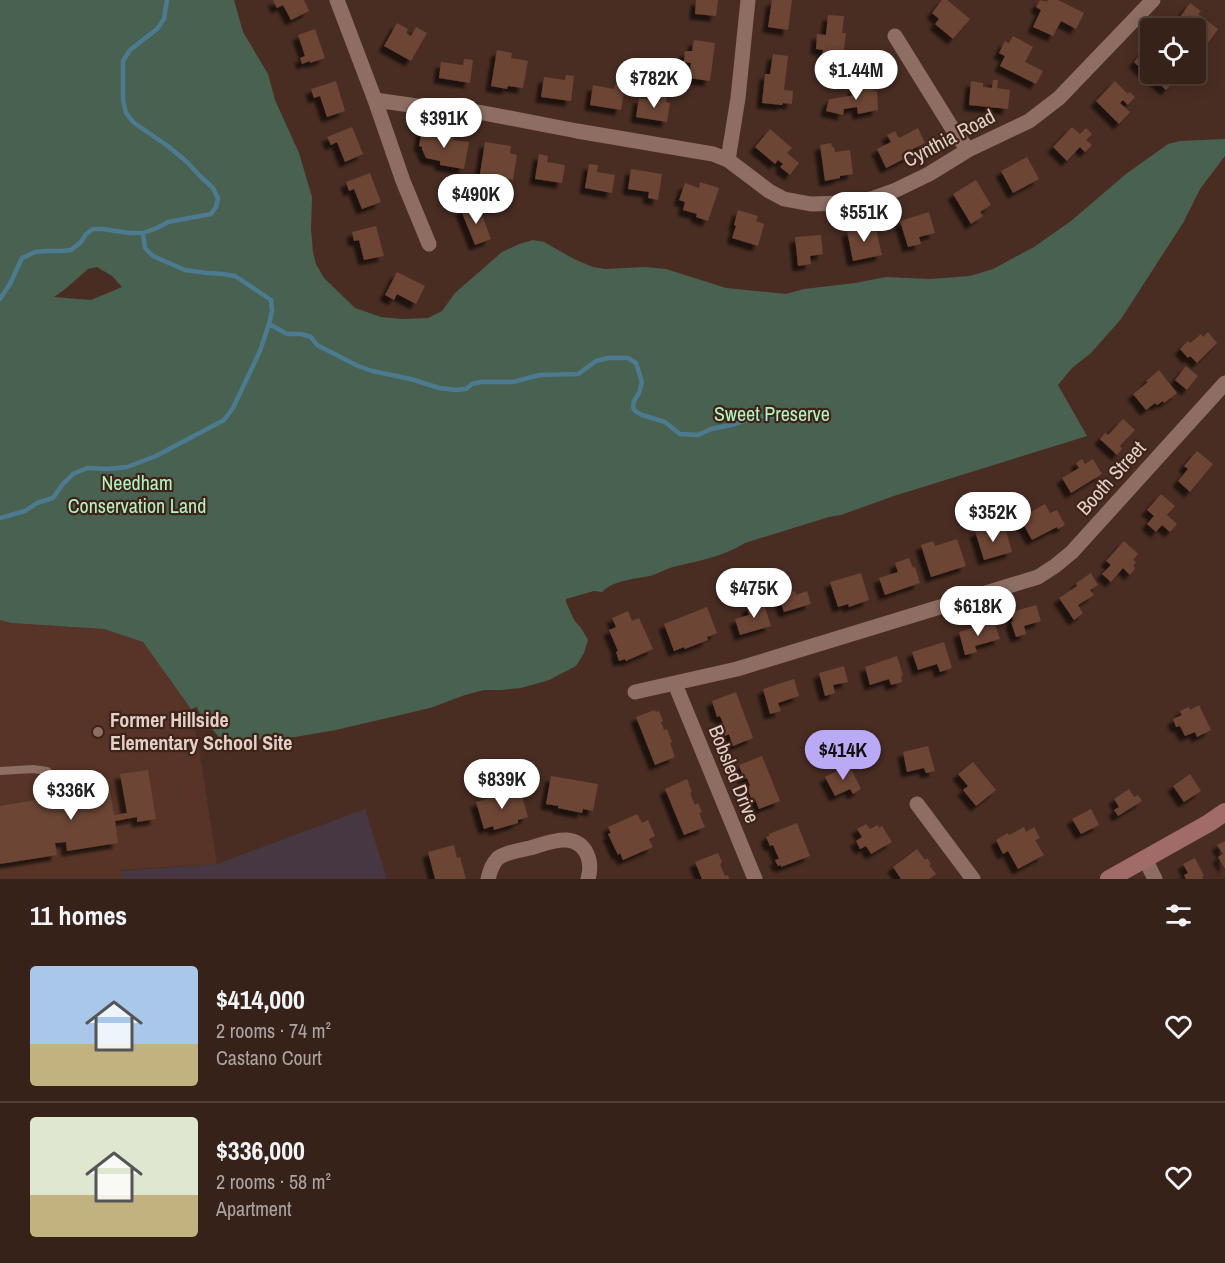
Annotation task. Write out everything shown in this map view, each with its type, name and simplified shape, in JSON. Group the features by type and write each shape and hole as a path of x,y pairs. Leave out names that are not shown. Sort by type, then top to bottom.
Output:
{"main road":[{"path":"1110,879 1225,812"}],"street":[{"path":"337,0 403,181 429,244"},
{"path":"728,160 738,98 748,0"},
{"name":"Cynthia Road","path":"375,100 473,111 713,154 728,160 769,191 784,199 811,204 846,203 871,199 896,190 929,174 968,150 1029,122 1059,98 1153,0"},
{"path":"896,36 968,150"},
{"name":"Booth Street","path":"635,692 748,666 1038,577 1072,552 1225,383"},
{"name":"Bobsled Drive","path":"675,684 755,879"},
{"path":"917,804 973,879"},
{"path":"488,879 490,868 499,858 558,840 568,840 577,843 586,852 590,860 588,879"},
{"path":"1145,860 1155,879"}],"lane":[{"path":"0,771 33,769 47,771"}],"shaded area":[{"name":"Former Hillside Elementary School Site","path":"0,620 11,623 104,629 143,642 191,709 217,864 120,870 123,879 0,879"},
{"path":"365,809 387,879 123,879 120,871 217,864"}],"green space":[{"path":"0,0 234,0 243,32 268,74 275,100 299,153 312,197 311,229 316,264 324,278 355,308 381,317 428,318 442,311 455,293 502,252 533,240 544,242 593,267 666,269 726,288 786,294 804,289 886,277 930,279 970,276 993,269 1034,247 1071,221 1126,174 1168,144 1180,141 1225,139 1225,156 1200,189 1183,223 1121,319 1058,385 1087,436 894,496 841,515 745,543 719,555 670,568 650,576 618,582 602,592 594,591 566,599 574,620 588,640 584,653 576,666 549,680 521,688 484,690 430,708 336,730 295,737 241,741 219,737 200,715 197,707 191,709 143,642 104,629 11,623 0,620","holes":["97,267 112,276 122,287 91,300 54,297 88,269"]}],"building":[{"path":"273,0 304,0 309,11 291,20 283,5 277,8"},
{"path":"696,0 718,0 716,16 695,14"},
{"path":"772,0 792,0 788,30 768,27"},
{"path":"942,0 947,0 970,19 953,39 935,24 939,19 932,13"},
{"path":"1040,0 1047,2 1058,0 1084,13 1076,29 1061,21 1053,36 1033,27 1041,10 1036,7"},
{"path":"1190,3 1201,11 1198,14 1203,18 1179,18"},
{"path":"828,15 844,16 842,33 846,33 842,63 822,61 823,50 816,49 817,34 826,35"},
{"path":"1206,20 1218,29 1206,46"},
{"path":"397,23 408,29 406,33 411,36 416,27 427,33 411,61 384,46"},
{"path":"315,29 325,58 302,64 300,58 305,56 298,35"},
{"path":"1013,36 1033,47 1025,62 1043,71 1036,84 1000,66 1005,56 999,53 1005,41 1009,43"},
{"path":"694,40 715,43 710,81 689,78 691,63 684,62 685,51 692,51"},
{"path":"497,50 512,53 511,58 528,61 523,88 508,86 507,89 491,86"},
{"path":"773,54 788,56 784,90 793,91 792,104 762,103 765,74 770,74"},
{"path":"1140,55 1140,68 1134,62"},
{"path":"464,59 473,60 470,83 439,78 441,62 463,65"},
{"path":"566,75 574,76 571,101 541,97 544,77 565,80"},
{"path":"993,80 998,80 997,88 1010,90 1008,109 969,105 971,81 983,83 983,87 992,88"},
{"path":"336,81 345,111 327,117 320,96 314,98 311,89"},
{"path":"1115,81 1128,94 1130,92 1135,97 1128,105 1123,100 1120,103 1130,112 1119,124 1096,101"},
{"path":"615,84 625,86 621,110 590,105 593,85 614,89"},
{"path":"873,84 874,91 877,90 878,110 858,114 857,107 844,109 843,115 826,111 829,100 855,95 853,88"},
{"path":"1160,84 1172,84 1166,90"},
{"path":"661,96 667,97 666,102 670,103 667,122 636,117 639,98 660,101"},
{"path":"352,127 363,154 345,162 337,142 331,145 327,137"},
{"path":"1072,127 1080,134 1086,128 1092,134 1086,140 1092,145 1085,152 1080,147 1067,161 1053,147"},
{"path":"918,128 925,143 909,151 912,155 886,168 877,149 891,142 887,135 895,131 899,138"},
{"path":"422,129 448,133 447,136 454,137 453,140 469,142 464,169 440,165 440,161 426,158 422,147 419,146"},
{"path":"770,129 792,148 787,153 799,163 790,175 780,167 783,164 778,160 775,164 755,147"},
{"path":"485,142 511,146 510,153 517,155 513,180 494,174 494,177 480,174"},
{"path":"831,143 835,152 850,150 853,174 825,181 820,145"},
{"path":"539,154 548,156 547,162 565,165 562,183 535,179"},
{"path":"1027,157 1039,179 1013,193 1001,171"},
{"path":"589,164 598,165 597,172 615,175 612,193 585,188"},
{"path":"631,169 662,174 658,200 648,198 649,192 628,189"},
{"path":"370,173 381,202 362,209 354,189 349,191 346,182"},
{"path":"976,180 991,205 980,212 983,216 971,224 953,194"},
{"path":"700,182 719,188 708,221 696,217 697,214 683,210 685,202 679,200 685,183 699,188"},
{"path":"474,205 476,212 480,210 491,239 475,245 461,210"},
{"path":"738,210 758,216 756,221 764,224 758,246 732,238"},
{"path":"929,212 935,233 919,237 921,244 908,247 900,221"},
{"path":"875,225 882,255 853,261 847,231"},
{"path":"376,226 384,256 364,260 359,240 354,241 352,232"},
{"path":"821,235 823,254 810,256 811,264 798,266 795,237"},
{"path":"397,272 425,286 416,304 397,294 394,300 385,295"},
{"path":"1208,332 1217,343 1197,363 1190,356 1188,358 1180,349 1188,341 1190,343 1201,334 1203,337"},
{"path":"1186,366 1198,376 1187,390 1175,380"},
{"path":"1159,370 1177,393 1164,403 1163,401 1157,405 1155,403 1146,410 1133,394"},
{"path":"1123,419 1135,430 1120,446 1122,449 1117,455 1100,439 1105,433 1108,435"},
{"path":"1197,451 1213,464 1190,492 1178,481 1188,469 1184,466"},
{"path":"1082,459 1085,464 1093,459 1102,474 1071,493 1062,478 1079,468 1076,463"},
{"path":"1161,494 1175,506 1167,515 1177,524 1170,532 1162,525 1156,532 1147,524 1154,516 1147,510"},
{"path":"1045,504 1050,513 1057,510 1065,525 1032,540 1020,518"},
{"path":"1005,527 1012,552 984,560 975,531 987,528 989,532"},
{"path":"957,539 966,566 931,577 921,545 933,541 935,546"},
{"path":"1124,541 1138,554 1133,560 1136,562 1133,566 1135,568 1130,575 1123,568 1111,582 1102,574 1111,565 1106,561"},
{"path":"909,558 913,568 915,567 920,583 885,595 879,578 898,572 895,563"},
{"path":"861,573 869,600 849,607 848,604 838,607 830,582"},
{"path":"1091,573 1098,585 1090,590 1094,595 1078,605 1083,613 1074,620 1059,598"},
{"path":"795,591 796,595 807,591 811,604 784,612 779,596"},
{"path":"763,601 771,626 740,635 735,619 749,615 747,607"},
{"path":"1036,605 1041,621 1024,626 1026,634 1016,637 1011,622 1013,621 1011,612"},
{"path":"707,607 717,633 707,637 708,640 674,651 664,624"},
{"path":"628,611 632,621 639,618 653,649 626,661 625,659 619,661 616,652 618,651 609,630 616,627 612,618"},
{"path":"994,621 1000,639 975,646 977,652 965,655 959,632"},
{"path":"944,642 952,668 940,672 937,664 918,670 912,652"},
{"path":"897,656 903,675 901,676 902,682 891,685 889,679 870,685 865,667"},
{"path":"844,666 848,682 833,685 835,693 825,696 819,673"},
{"path":"794,679 799,696 778,703 781,711 770,714 763,689"},
{"path":"736,692 753,738 733,746 729,734 725,736 721,724 723,723 720,716 717,717 712,701"},
{"path":"1199,705 1211,730 1197,737 1195,732 1185,736 1180,726 1176,727 1173,719 1182,715 1180,711 1189,707 1190,710"},
{"path":"655,710 659,711 664,730 667,729 675,757 655,765 636,717"},
{"path":"928,746 935,771 926,773 924,768 907,772 903,752"},
{"path":"762,756 780,801 759,809 755,799 752,800 747,788 750,786 747,778 744,779 739,765"},
{"path":"973,762 996,790 976,806 963,790 968,786 958,774"},
{"path":"849,765 861,789 853,794 850,789 835,796 825,777"},
{"path":"148,770 156,819 137,822 137,817 115,821 118,843 67,851 66,842 55,843 57,855 0,864 0,806 47,798 48,804 60,802 60,799 110,790 114,815 127,813 120,774"},
{"path":"1190,774 1201,791 1184,802 1173,786"},
{"path":"551,776 598,784 593,811 583,809 582,813 546,804"},
{"path":"687,779 695,805 698,803 702,812 699,813 705,827 684,835 665,789"},
{"path":"520,789 528,817 518,820 518,823 494,830 493,826 484,829 476,802"},
{"path":"1129,789 1134,797 1138,795 1142,801 1118,816 1114,810 1119,807 1114,799"},
{"path":"1091,809 1099,825 1081,834 1072,819"},
{"path":"637,814 642,823 648,820 655,836 649,839 653,847 623,860 620,853 618,855 608,834 611,833 608,827"},
{"path":"797,823 810,856 781,867 781,865 778,866 775,860 779,859 773,845 770,846 766,837"},
{"path":"866,824 870,829 878,825 879,828 882,826 892,842 871,854 866,846 860,849 856,841 862,837 857,829"},
{"path":"1024,827 1026,832 1034,827 1040,838 1035,840 1044,855 1018,869 1008,851 1003,854 996,840"},
{"path":"1225,841 1225,869 1218,857 1223,854 1217,845"},
{"path":"454,845 466,879 435,879 428,852"},
{"path":"917,849 925,860 927,858 936,874 929,879 901,879 893,867"},
{"path":"718,853 725,876 728,875 729,879 702,879 695,862"},
{"path":"1195,858 1204,876 1203,879 1186,879 1184,875 1188,873 1183,864"}],"waterway":[{"path":"0,299 22,258 35,252 71,250 93,229 143,233 168,222 211,214 216,207 218,198 213,188 187,162 133,122 126,113 123,100 123,61 130,50 157,29 164,19 167,0"},
{"path":"0,518 25,511 37,503 53,498 73,474 87,468 127,467 156,456 224,420 233,408 260,351 272,311 271,300 235,276 185,270 153,256 145,248 143,233"},
{"path":"269,324 287,334 311,337 317,345 372,371 456,390 466,389 472,384 481,382 513,382 540,375 578,374 596,361 608,358 628,358 636,363 642,382 634,401 635,411 665,422 680,434 698,435 711,429 756,417 800,418"}],"place":[{"name":"Former Hillside Elementary School Site","path":"98,732"}],"park label":[{"name":"Sweet Preserve","path":"772,414"},
{"name":"Needham Conservation Land","path":"137,494"}]}
